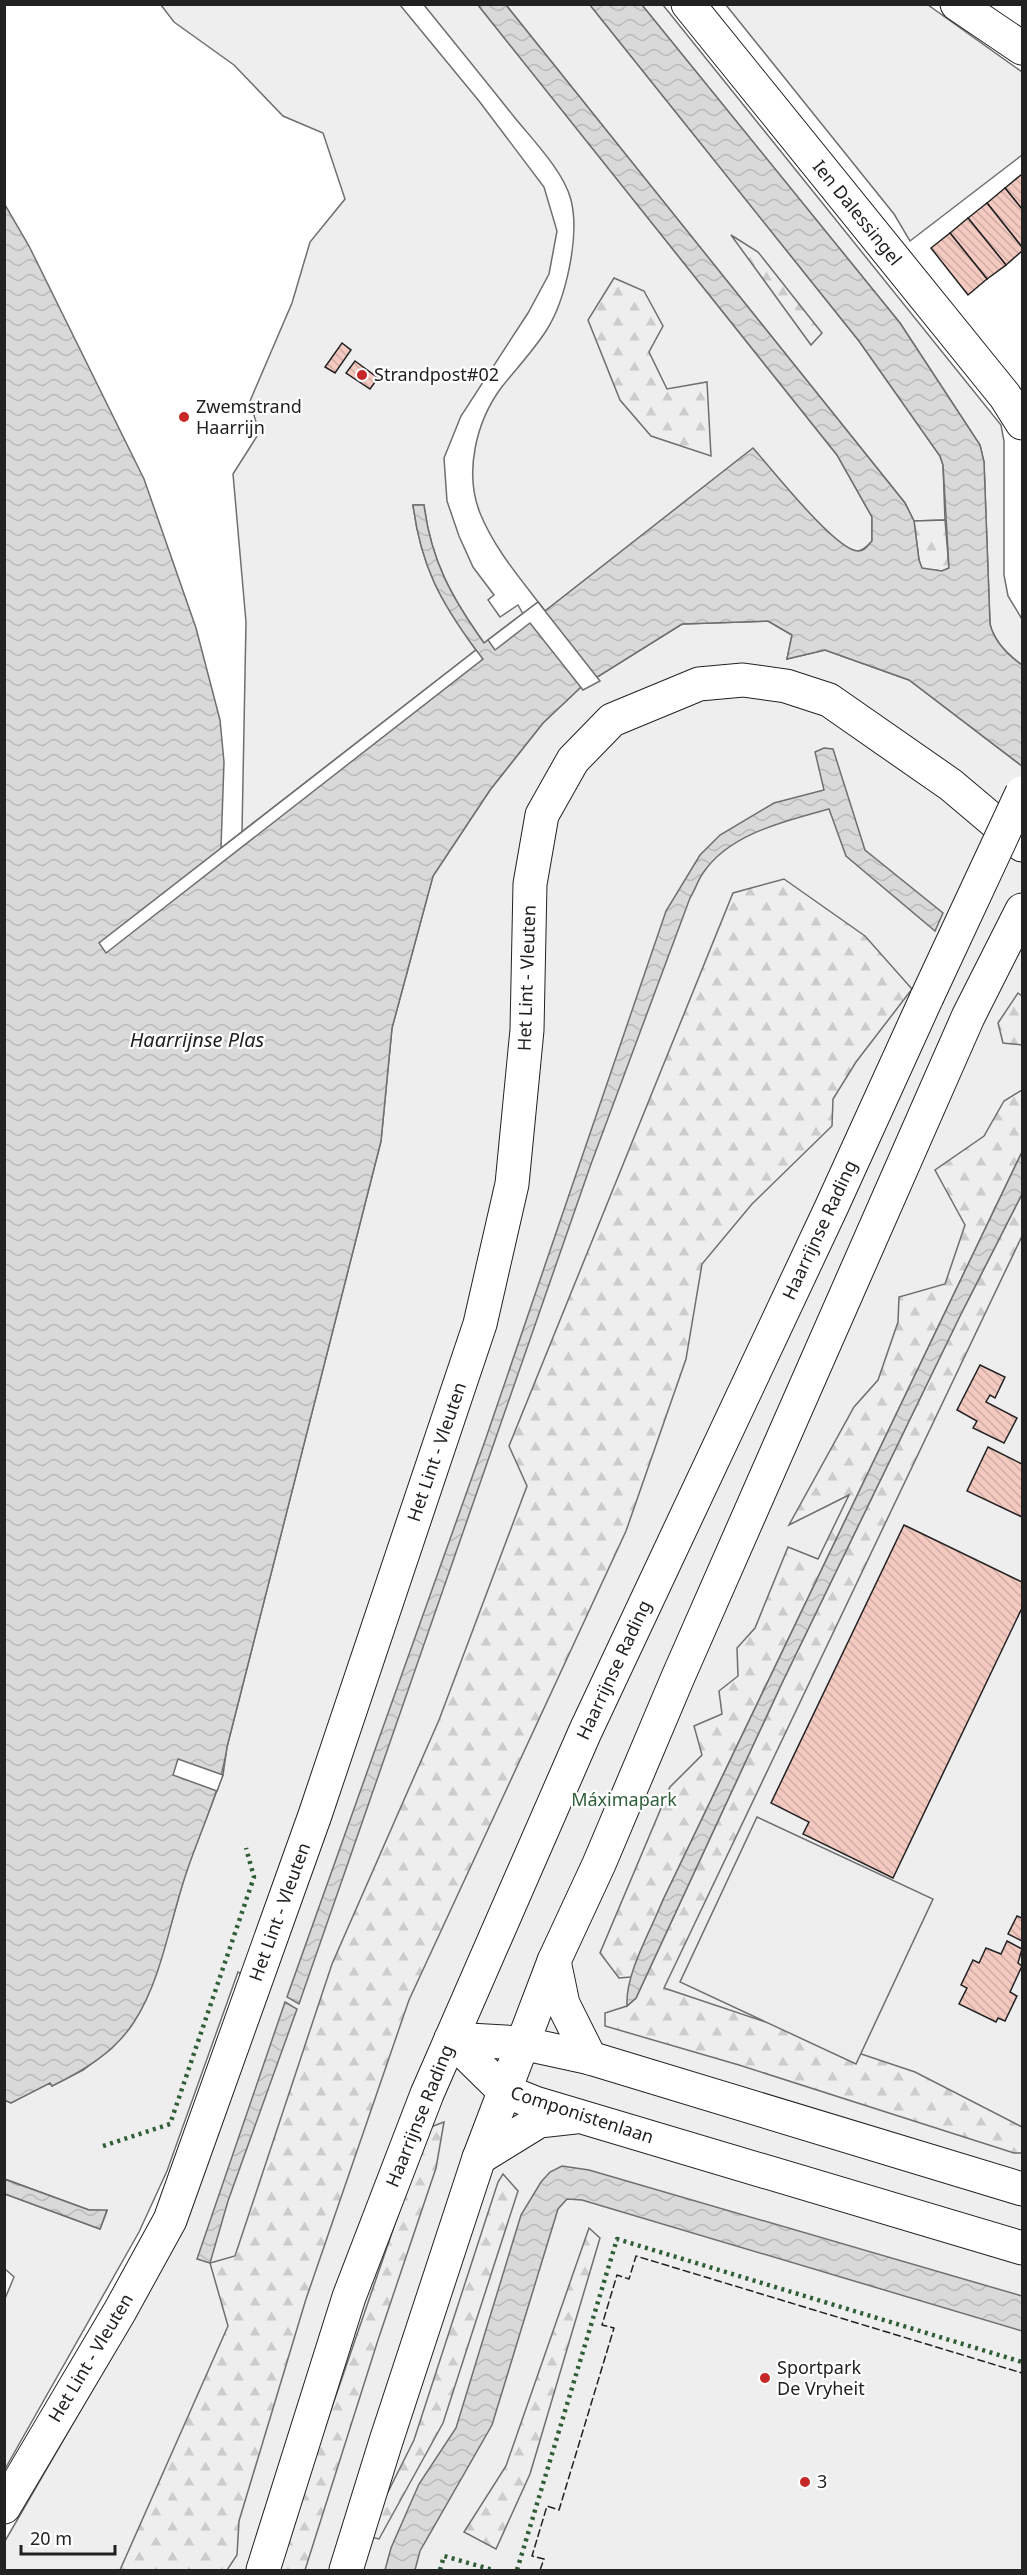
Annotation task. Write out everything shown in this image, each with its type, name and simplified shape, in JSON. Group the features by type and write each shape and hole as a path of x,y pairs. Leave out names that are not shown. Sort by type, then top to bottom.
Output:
{"street":[{"name":"Ien Dalessingel","path":"688,4 1005,396 1023,423"},
{"path":"957,4 1023,48"},
{"name":"Het Lint - Vleuten","path":"4,2507 120,2311 170,2220 315,1815 480,1324 512,1184 527,1030 530,884 542,815 573,760 612,720 699,684 743,680 786,686 829,700 951,785"},
{"path":"951,785 1006,804 1023,816"},
{"path":"951,785 1023,845"},
{"name":"Haarrijnse Rading","path":"263,2571 349,2297 427,2094 585,1732 1023,794"},
{"path":"346,2571 478,2158 554,1961 599,1864 678,1677 968,1017 1023,909"},
{"path":"554,1961 563,2004 590,2058"},
{"path":"451,2039 521,2043 590,2058 1023,2189"},
{"name":"Componistenlaan","path":"451,2039 503,2090 576,2116 1023,2248"},
{"path":"478,2158 539,2121 576,2116"}],"green space":[{"path":"161,5 400,5 479,101 544,187 557,231 549,274 528,313 461,416 444,458 447,501 473,567 494,595 488,600 500,617 518,605 523,614 484,643 462,610 445,578 432,544 424,505 413,505 421,546 434,582 442,599 476,650 242,832 246,622 233,474 259,433 250,401 292,303 310,242 345,199 323,133 283,116 234,65 174,22"},
{"path":"424,5 478,5 837,455 872,517 872,541 866,548 857,551 834,537 803,507 753,449 545,611 509,564 486,527 475,498 473,465 479,432 492,401 546,331 560,303 569,267 574,231 571,200 562,178 547,157"},
{"path":"506,5 590,5 859,341 940,456 943,465 945,520 914,521 905,503"},
{"path":"642,5 663,5 1001,425 1004,441 1004,575 1008,596 1022,619 1022,665 1002,647 990,624 984,462 980,445 900,323"},
{"path":"726,5 928,5 1022,72 1022,155 910,241 894,214"},
{"path":"731,235 758,252 822,333 811,345"},
{"path":"614,278 644,291 663,326 649,352 667,389 707,382 711,456 651,436 620,400 588,320"},
{"path":"945,520 949,568 942,571 922,569 914,521"},
{"name":"Máximapark","path":"768,621 792,635 787,659 825,650 909,680 1022,766 1022,2570 5,2570 5,2541 134,2318 265,1991 238,1972 167,2171 139,2232 5,2469 4,2301 14,2277 5,2269 5,2194 100,2229 107,2211 89,2210 5,2179 5,2100 11,2103 50,2082 52,2086 83,2070 112,2048 171,1924 187,1868 223,1775 227,1747 381,1141 392,1028 433,876 490,790 543,723 581,687 682,624"},
{"path":"784,879 865,936 912,989 856,1062 833,1099 832,1126 752,1204 702,1264 686,1359 626,1531 409,2000 306,2299 239,2521 237,2555 227,2570 120,2570 228,2326 210,2263 235,2256 332,1964 439,1720 527,1486 509,1446 733,893"},
{"path":"1018,993 1022,996 1022,1045 1003,1043 998,1023"},
{"path":"1022,1090 1022,1152 663,1900 631,1977 619,1978 600,1953 670,1787 702,1755 694,1726 722,1714 719,1691 738,1676 737,1648 755,1628 788,1547 818,1559 849,1495 789,1525 854,1407 878,1380 898,1322 899,1297 945,1284 965,1225 935,1170 984,1136 1004,1101"},
{"path":"1022,1194 1022,1236 664,1988 915,2072 1022,2127 1022,2153 1014,2153 739,2065 605,2026 605,2013 627,2006 636,1998 782,1683 960,1316"},
{"path":"444,2122 436,2168 378,2340 305,2570 276,2570 428,2128"},
{"path":"503,2174 518,2191 443,2423 379,2539 366,2536 414,2440 498,2182"},
{"path":"589,2228 600,2238 530,2474 496,2549 464,2532 506,2466"}],"shaded area":[{"path":"757,1817 933,1899 856,2064 680,1982"}],"water":[{"name":"Haarrijnse Plas","path":"478,5 506,5 905,503 914,521 922,568 942,571 949,568 943,465 940,456 859,341 590,5 642,5 900,323 980,445 984,462 990,624 1002,647 1022,665 1022,766 909,680 825,650 787,659 792,635 768,621 682,624 581,687 543,723 490,790 433,876 392,1028 381,1141 220,1778 182,1887 159,1967 144,2005 118,2043 87,2067 64,2080 52,2086 50,2083 11,2103 4,2100 4,203 29,246 144,479 196,628 220,720 224,762 221,848 476,650 442,599 434,582 421,546 413,505 424,505 432,544 445,578 462,610 484,643 538,602 545,611 753,448 804,507 835,538 858,551 864,549 872,541 872,517 837,455"},
{"path":"824,748 833,749 865,850 943,913 935,931 846,856 829,809 777,824 743,838 714,859 701,876 690,898 591,1164 299,2004 287,1997 486,1438 666,911 700,855 720,835 774,803 824,790 815,752"},
{"path":"1022,1152 1022,1194 960,1316 782,1683 636,1998 627,2006 627,1993 634,1966 663,1900"},
{"path":"285,2002 297,2009 228,2201 210,2263 197,2259"},
{"path":"562,2166 589,2170 1022,2296 1022,2331 582,2200 567,2199 558,2209 492,2425 420,2551 415,2570 385,2570 391,2548 419,2484 456,2428 521,2215 541,2182 550,2172"},
{"path":"4,2179 89,2210 107,2210 100,2229 5,2194"}],"pier":[{"path":"538,602 600,681 583,690 530,623 495,650 488,640"},
{"path":"476,650 483,659 106,953 99,943"},
{"path":"178,1759 223,1775 217,1791 173,1775"}],"building":[{"path":"1022,174 1022,209 1005,188"},
{"path":"1005,188 1022,209 1022,247 987,203"},
{"path":"987,203 1022,247 1022,251 1006,265 968,218"},
{"path":"968,218 1006,265 987,279 950,233"},
{"path":"950,233 987,279 968,295 931,248"},
{"path":"342,343 351,350 335,373 325,367"},
{"name":"Strandpost#02","path":"355,361 378,378 370,389 346,373"},
{"path":"980,1365 1005,1377 995,1398 990,1395 986,1402 1017,1418 1004,1443 973,1428 977,1421 957,1410"},
{"path":"988,1447 1022,1464 1022,1517 967,1491"},
{"path":"904,1525 1022,1582 1022,1608 893,1878 803,1834 809,1822 771,1803"},
{"path":"1017,1916 1022,1918 1022,1941 1008,1934"},
{"path":"1007,1941 1022,1949 1018,1963 1022,1966 1010,1992 1017,1996 1005,2021 998,2018 996,2022 959,2004 967,1988 961,1985 973,1960 979,1963 986,1948 1001,1954"}],"hedge":[{"path":"103,2146 170,2124 254,1877 246,1848"},
{"path":"517,2570 617,2239 1022,2362"},
{"path":"440,2570 444,2556 493,2570"}],"fence":[{"path":"540,2570 544,2559 532,2556 547,2506 559,2510 614,2328 602,2325 617,2275 629,2279 636,2256 1022,2373"}],"place":[{"name":"Strandpost#02","path":"362,375"},
{"name":"Zwemstrand Haarrijn","path":"184,417"},
{"name":"Sportpark De Vryheit","path":"765,2378"},
{"name":"3","path":"805,2482"}]}
